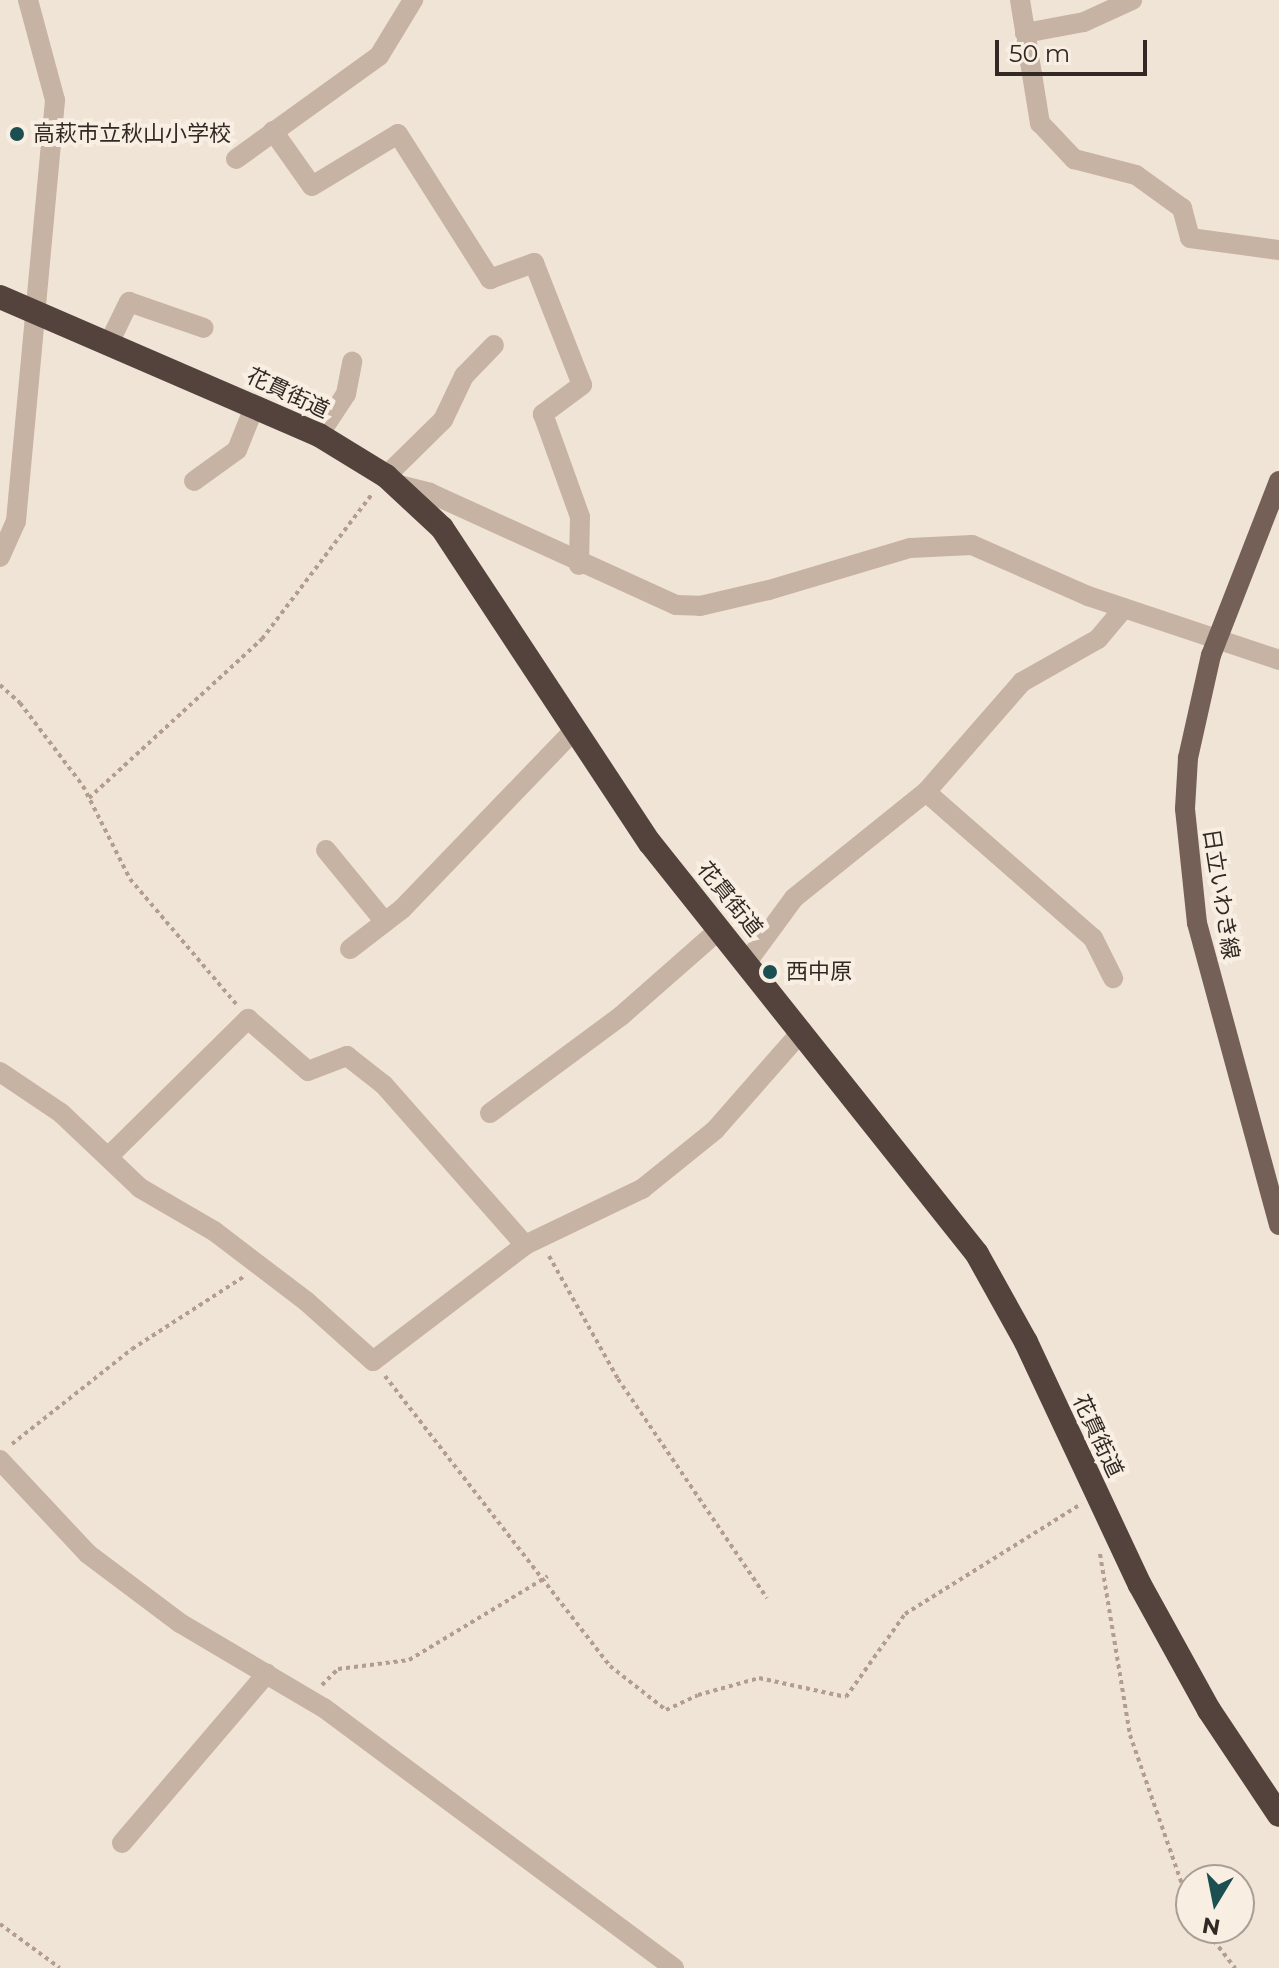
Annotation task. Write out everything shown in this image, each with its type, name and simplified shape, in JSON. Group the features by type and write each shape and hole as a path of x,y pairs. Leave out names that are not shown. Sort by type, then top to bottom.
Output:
{"highway":[{"name":"花貫街道","path":"0,297 319,435 392,480 469,563 650,843 802,1031 985,1266 1100,1501 1209,1710 1279,1815"}],"main road":[{"name":"日立いわき線","path":"1279,481 1218,636 1188,758 1185,848 1209,975 1279,1225"}],"street":[{"path":"0,557 16,521 39,315 55,100 28,0"},
{"path":"236,159 379,56 413,0"},
{"path":"1020,0 1040,123 1074,159 1136,175 1182,208 1190,238 1279,250"},
{"path":"1025,33 1084,22 1132,0"},
{"path":"273,131 312,186 398,134 490,279 534,263 582,385 543,414 580,517 579,565"},
{"path":"108,345 129,302 204,328"},
{"path":"494,345 464,376 443,420 392,480 430,493 655,599 700,606 910,548 960,544 986,548 1124,608 1218,636 1279,660"},
{"path":"319,435 346,394 352,362"},
{"path":"194,481 237,450 255,405"},
{"path":"747,962 794,898 926,792 1022,682 1098,639 1124,608"},
{"path":"350,949 385,922 576,728"},
{"path":"926,792 1093,938 1113,978"},
{"path":"326,850 385,922"},
{"path":"490,1113 621,1016 720,929"},
{"path":"108,1157 248,1019 308,1071 347,1056 384,1085 532,1241"},
{"path":"0,1072 61,1113 140,1188 214,1231 373,1361 532,1241 642,1189 715,1130 802,1031"},
{"path":"0,1457 88,1554 180,1623 309,1698 674,1968"},
{"path":"122,1843 267,1673"}],"path":[{"path":"89,798 262,639 392,480"},
{"path":"0,685 20,703 89,798 130,879 248,1019"},
{"path":"532,1241 618,1379 767,1598"},
{"path":"0,1457 132,1349 260,1266"},
{"path":"373,1361 610,1666 666,1710 698,1695 759,1678 846,1697 905,1614 1100,1501"},
{"path":"1100,1501 1100,1554 1130,1735 1175,1864"},
{"path":"309,1698 338,1669 409,1660 548,1576"},
{"path":"0,1924 60,1968"},
{"path":"1216,1944 1235,1968"}],"place":[{"name":"高萩市立秋山小学校","path":"17,134"},
{"name":"西中原","path":"770,972"}]}
